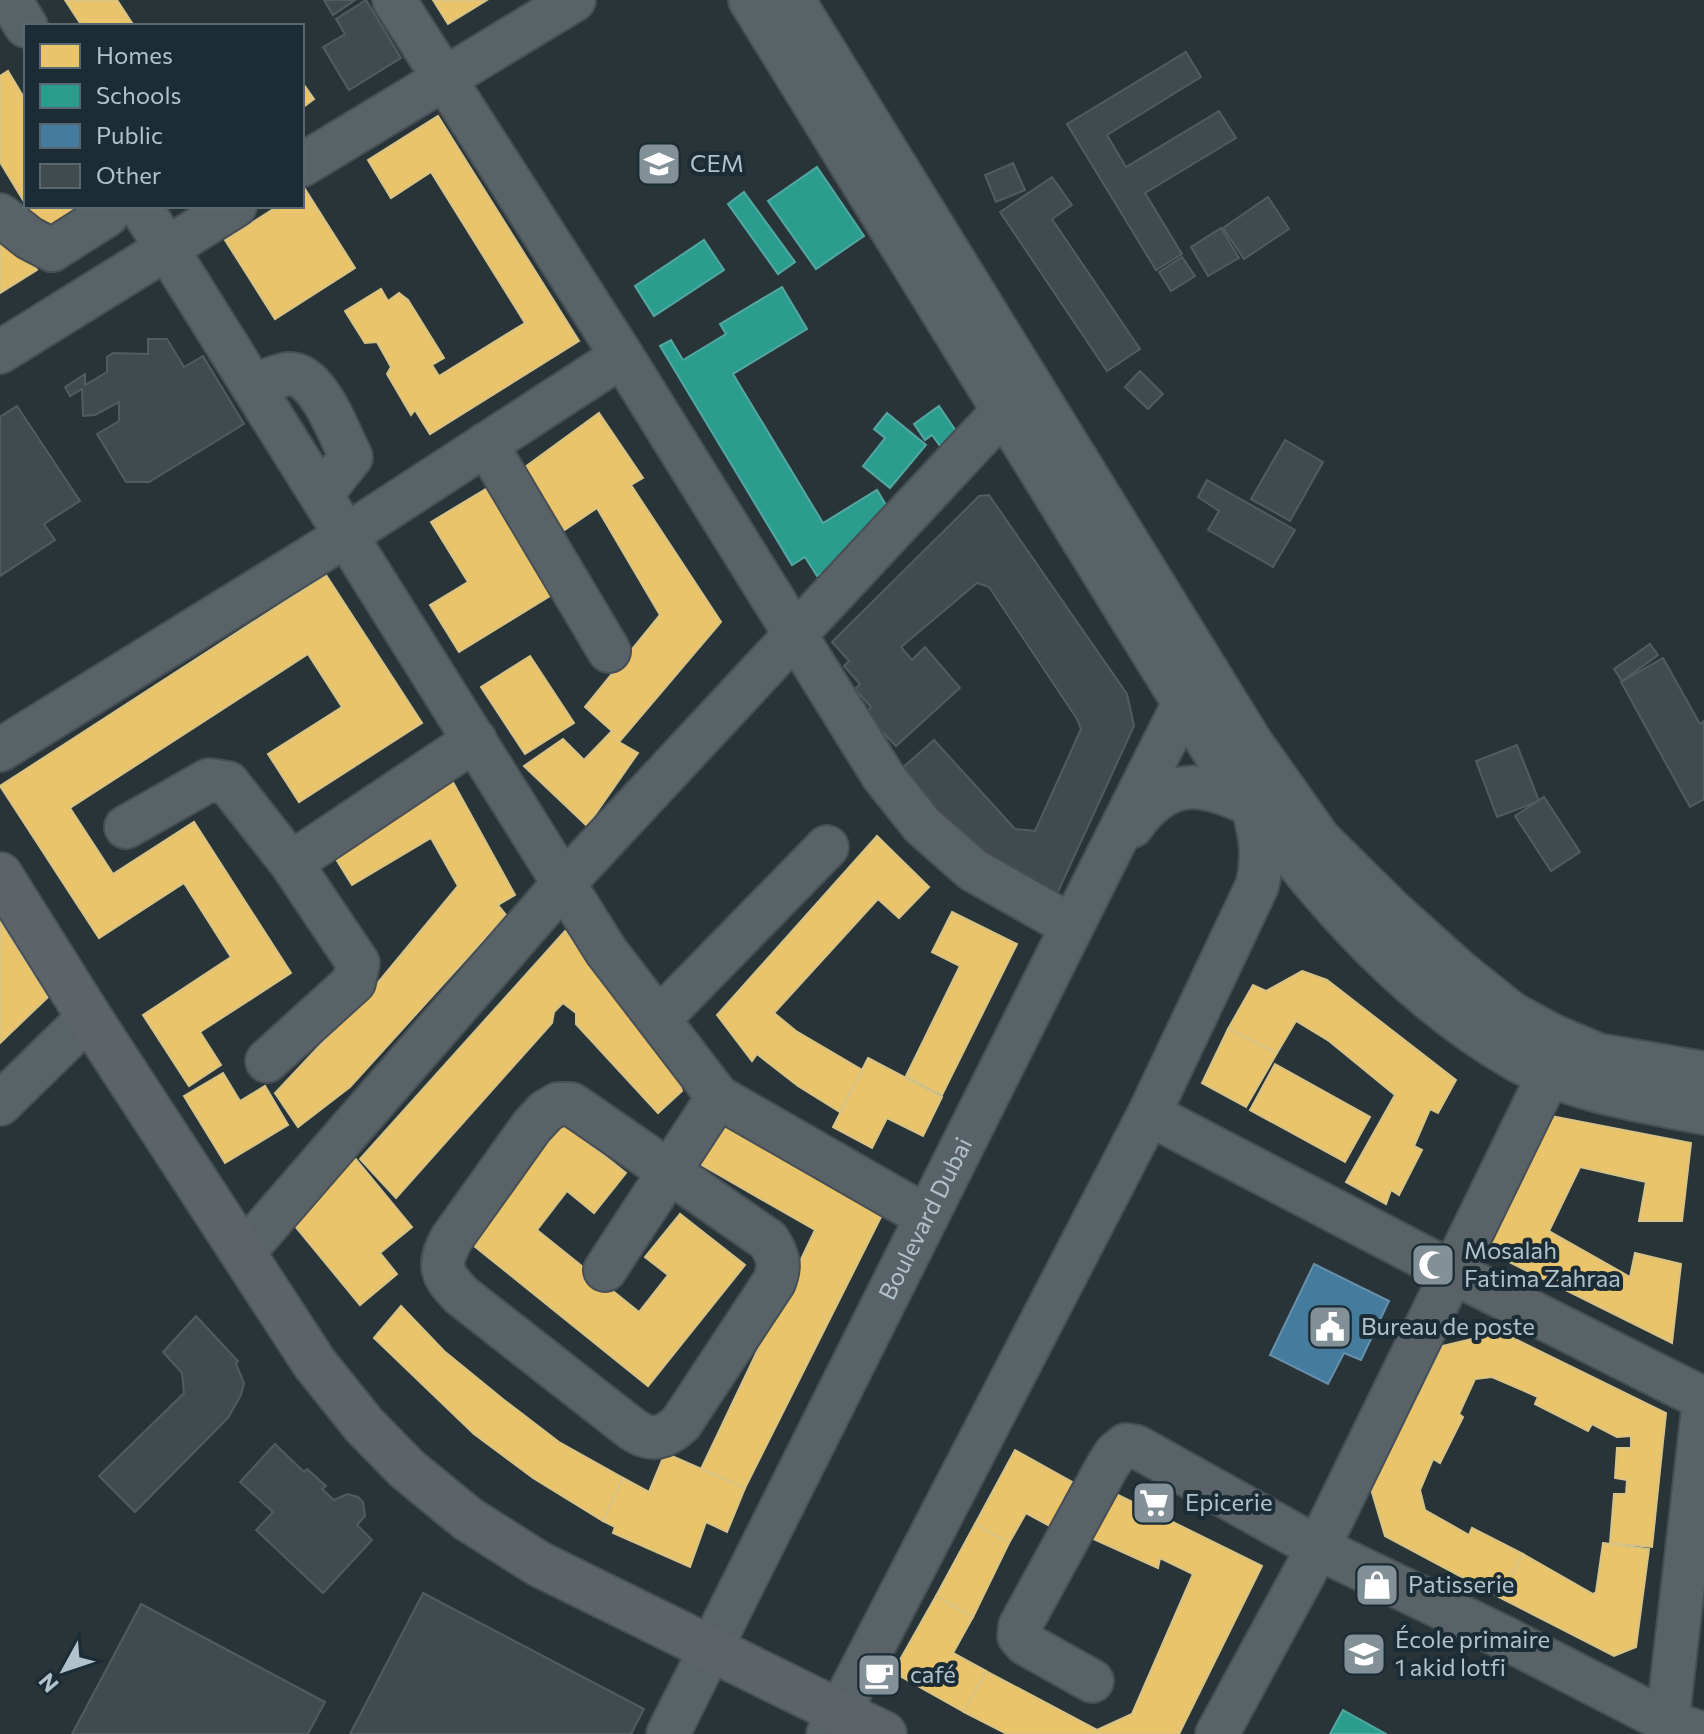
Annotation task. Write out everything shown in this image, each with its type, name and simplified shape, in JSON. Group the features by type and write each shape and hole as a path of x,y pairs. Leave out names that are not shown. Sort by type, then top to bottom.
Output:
{"main road":[{"path":"0,875 315,1364 364,1425 407,1469 468,1519 539,1564 711,1649 834,1722 884,1734"}],"street":[{"path":"10,0 25,24"},
{"path":"394,0 622,356 883,776 922,825 973,870 1072,926"},
{"path":"304,164 574,0"},
{"path":"750,0 1252,744 1304,847 1387,961 1434,1004 1519,1060 1598,1055 1704,1073"},
{"path":"793,0 1017,397 1184,703 1252,806"},
{"path":"0,215 29,238 52,250 107,215 110,208"},
{"path":"141,208 606,951 718,1097 927,1217"},
{"path":"0,352 232,208"},
{"path":"0,750 347,535 622,356"},
{"path":"243,1253 565,882 1017,397"},
{"path":"486,444 609,651"},
{"name":"Boulevard Dubai","path":"668,1734 1184,703"},
{"path":"291,863 475,740"},
{"path":"834,1722 1149,1114 1257,886 1263,863 1261,837 1252,806 1252,744"},
{"path":"126,827 209,780 228,783 291,863 358,963 354,982 267,1061"},
{"path":"1096,878 1139,816 1162,794 1187,786 1216,791 1252,806 1304,847"},
{"path":"659,1019 827,847"},
{"path":"1257,886 1304,847"},
{"path":"0,1104 89,1017"},
{"path":"1558,1058 1646,1102 1704,1113"},
{"path":"1217,1734 1318,1548 1558,1058"},
{"path":"605,1270 718,1097"},
{"path":"558,1104 571,1104 670,1173 768,1240 777,1253 779,1269 774,1282 681,1423 671,1433 658,1438 643,1437 462,1296 448,1282 442,1267 443,1254 532,1126 546,1111 558,1104"},
{"path":"1092,1681 1026,1644 1019,1636 1020,1626 1108,1465 1126,1445 1137,1447 1318,1548 1507,1639 1679,1730 1704,1400 1149,1114"}],"building: Homes":[{"path":"65,0 117,0 133,24 81,24"},
{"path":"433,0 487,0 448,24"},
{"path":"8,71 24,98 24,202 0,162 0,76"},
{"path":"304,85 314,99 304,106"},
{"path":"438,116 579,341 430,434 415,410 411,415 387,374 391,367 377,342 365,343 345,311 381,289 388,301 399,293 408,300 444,358 432,365 439,376 525,323 431,172 391,198 368,160"},
{"path":"304,190 355,268 275,319 225,240 275,208 304,208"},
{"path":"28,208 88,208 49,242"},
{"path":"13,233 37,270 0,293 0,241"},
{"path":"599,413 643,478 631,485 721,622 619,742 638,753 587,826 524,766 563,739 584,760 612,731 585,707 660,615 597,508 563,531 525,467"},
{"path":"489,487 555,593 459,652 430,605 468,582 431,522"},
{"path":"326,575 422,723 299,802 268,754 342,707 308,654 70,808 113,874 194,822 291,973 200,1032 221,1065 189,1086 143,1015 231,957 184,883 99,938 0,786"},
{"path":"530,656 574,723 525,754 481,687"},
{"path":"449,775 515,895 498,905 506,915 350,1087 298,1127 275,1093 371,991 458,886 431,838 352,885 328,846"},
{"path":"877,836 929,887 899,918 878,899 774,1013 796,1031 862,1070 840,1112 798,1086 757,1054 752,1061 717,1015"},
{"path":"952,912 1017,944 942,1095 906,1076 960,966 932,952"},
{"path":"0,921 48,997 0,1043"},
{"path":"565,931 685,1075 679,1082 682,1091 658,1113 576,1024 576,1013 563,1003 554,1012 552,1023 396,1198 360,1159"},
{"path":"1302,971 1327,980 1456,1080 1438,1113 1430,1109 1414,1146 1422,1150 1399,1195 1391,1190 1386,1204 1346,1182 1395,1095 1329,1041 1296,1021 1277,1053 1228,1029 1253,985 1266,991"},
{"path":"1228,1029 1277,1053 1246,1107 1202,1083"},
{"path":"868,1058 942,1097 923,1136 887,1118 872,1148 833,1127"},
{"path":"1275,1064 1370,1117 1345,1162 1250,1110"},
{"path":"223,1073 240,1101 265,1086 288,1125 225,1163 184,1096"},
{"path":"1551,1116 1691,1143 1682,1221 1639,1221 1646,1182 1580,1167 1549,1231 1630,1277 1635,1253 1681,1264 1672,1343 1483,1249"},
{"path":"708,1117 882,1215 745,1488 701,1469 815,1230 686,1156"},
{"path":"563,1123 626,1173 594,1213 567,1191 537,1230 639,1312 668,1275 645,1257 680,1214 745,1265 648,1386 468,1241"},
{"path":"354,1157 412,1227 380,1253 397,1274 360,1305 285,1214"},
{"path":"401,1306 444,1351 504,1400 559,1442 623,1478 603,1521 533,1478 474,1434 374,1338"},
{"path":"1501,1332 1666,1413 1652,1547 1610,1543 1614,1494 1626,1494 1627,1480 1615,1478 1617,1448 1631,1448 1631,1436 1617,1437 1592,1424 1588,1431 1535,1404 1538,1397 1492,1377 1475,1379 1459,1414 1463,1417 1440,1463 1433,1459 1420,1490 1425,1510 1469,1535 1472,1528 1523,1554 1499,1597 1385,1536 1371,1489 1442,1346"},
{"path":"1015,1450 1081,1487 1057,1530 1026,1513 1009,1543 975,1524"},
{"path":"665,1453 745,1488 727,1532 706,1522 690,1567 613,1533 615,1527 603,1521 623,1478 649,1492"},
{"path":"1110,1491 1262,1566 1179,1734 1007,1734 964,1712 986,1671 1097,1730 1132,1714 1193,1574 1160,1558 1158,1568 1089,1537"},
{"path":"975,1524 1009,1543 973,1617 936,1596"},
{"path":"1603,1543 1649,1549 1636,1647 1614,1656 1499,1597 1523,1554 1593,1594 1596,1592"},
{"path":"936,1596 973,1617 953,1653 986,1671 964,1712 893,1672"}],"building: Schools":[{"path":"817,167 864,236 816,269 768,201"},
{"path":"744,192 795,262 778,274 728,204"},
{"path":"704,240 724,270 654,316 635,286"},
{"path":"782,287 807,329 733,374 823,523 877,490 899,527 817,576 805,557 792,565 660,346 671,340 683,360 726,334 720,324"},
{"path":"939,406 958,434 940,446 932,435 925,440 914,424"},
{"path":"887,413 926,445 890,488 863,466 885,438 874,429"},
{"path":"1343,1710 1386,1734 1330,1734"}],"building: Public":[{"name":"Bureau de poste","path":"1314,1264 1389,1301 1361,1360 1344,1353 1328,1384 1270,1355"}],"building: Other":[{"path":"324,0 355,0 333,15"},
{"path":"366,0 401,58 349,90 323,47 345,34 336,19"},
{"path":"1186,52 1201,77 1107,135 1126,167 1219,111 1236,138 1145,193 1182,254 1156,270 1067,124"},
{"path":"1013,163 1025,190 996,202 985,175"},
{"path":"1052,177 1072,205 1052,219 1140,349 1107,371 1000,212"},
{"path":"1268,197 1289,229 1244,259 1223,228"},
{"path":"1221,228 1239,258 1208,276 1191,247"},
{"path":"1182,257 1195,276 1171,291 1159,272"},
{"path":"148,339 167,339 184,367 203,356 244,424 149,482 126,482 97,434 119,421 119,402 95,415 83,416 82,389 70,396 65,387 85,374 85,385 107,372 107,357 113,353 148,354"},
{"path":"1140,371 1163,394 1148,409 1125,387"},
{"path":"17,406 80,501 44,524 55,540 0,576 0,417"},
{"path":"1285,440 1323,462 1290,521 1251,499"},
{"path":"1207,480 1295,530 1273,567 1208,530 1219,511 1198,497"},
{"path":"989,495 1127,694 1134,726 1057,894 982,861 900,770 934,740 1015,829 1035,831 1081,729 989,587 977,583 901,647 912,660 925,647 960,688 896,746 865,714 871,707 855,689 860,684 844,666 849,661 832,642 979,496"},
{"path":"1650,644 1658,655 1622,681 1614,669"},
{"path":"1663,658 1700,724 1704,721 1704,799 1690,807 1621,682"},
{"path":"1517,745 1539,801 1497,817 1476,761"},
{"path":"1544,797 1580,852 1551,871 1515,816"},
{"path":"196,1316 238,1361 236,1364 244,1383 241,1395 228,1418 135,1512 99,1476 184,1393 182,1373 163,1352"},
{"path":"275,1444 304,1472 307,1469 326,1486 322,1489 334,1500 347,1494 363,1502 365,1516 357,1525 372,1540 323,1593 256,1530 273,1512 240,1482"},
{"path":"423,1593 644,1709 631,1734 350,1734"},
{"path":"141,1604 325,1702 308,1734 72,1734"}],"place":[{"name":"CEM","path":"659,164"},
{"name":"Mosalah Fatima Zahraa","path":"1433,1265"},
{"name":"Bureau de poste","path":"1330,1327"},
{"name":"Epicerie","path":"1154,1503"},
{"name":"Patisserie","path":"1377,1585"},
{"name":"École primaire 1 akid lotfi","path":"1364,1654"},
{"name":"café","path":"879,1675"}]}
